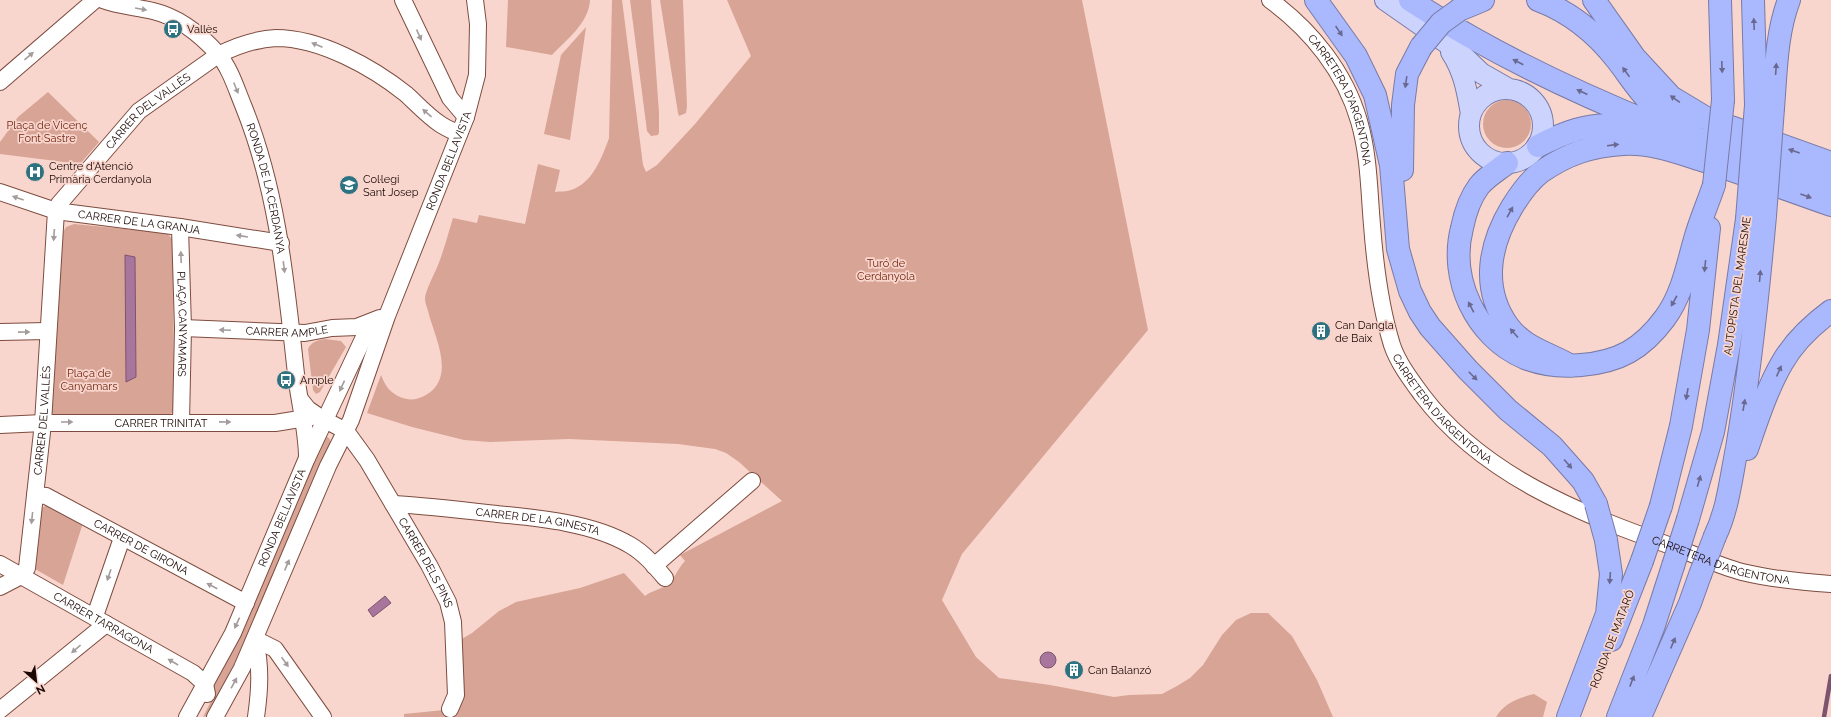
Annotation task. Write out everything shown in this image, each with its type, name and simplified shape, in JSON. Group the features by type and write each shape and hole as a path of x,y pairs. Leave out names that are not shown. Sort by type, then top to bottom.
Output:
{"highway":[{"path":"1316,0 1356,56 1375,95 1391,165 1398,249 1410,291 1420,312 1430,327 1468,370 1508,410 1552,446 1583,481 1596,504 1606,540 1611,574 1607,614 1568,717"},
{"path":"1410,0 1518,62 1657,126 1736,150 1831,184"},
{"path":"1447,347 1422,303 1411,269 1405,239 1401,142 1403,105 1407,74 1441,23 1459,10 1483,0"},
{"path":"1538,0 1554,6 1570,15 1584,26 1616,59 1650,102 1678,121 1736,150"},
{"path":"1594,0 1635,58 1671,97 1706,118 1831,163"},
{"path":"1507,163 1480,185 1471,199 1460,236 1457,262 1460,281 1471,307 1485,326 1501,344 1524,358 1549,365 1571,366 1618,359 1644,342 1665,318 1677,297 1687,271 1695,238 1714,185 1723,100 1720,0"},
{"name":"AUTOPISTA DEL MARESME","path":"1618,717 1654,624 1688,519 1713,432 1729,345 1756,217 1764,106 1753,0"},
{"path":"1764,106 1777,54 1783,14 1789,0"},
{"path":"1538,146 1576,130 1594,126 1619,126 1662,137 1743,174"},
{"path":"1571,366 1556,357 1523,342 1509,327 1496,306 1492,285 1491,260 1498,234 1522,190 1540,173 1563,158 1590,147 1624,144 1656,147 1743,174 1831,206"},
{"name":"RONDA DE MATARÓ","path":"1581,717 1642,561 1661,506 1681,426 1698,330 1714,185"},
{"path":"1728,498 1746,397 1756,319 1756,217"},
{"path":"1640,717 1687,610 1720,526 1728,498 1763,406 1782,363 1799,340 1815,323 1831,311"}],"main road":[{"path":"1384,0 1428,41 1450,52 1462,71 1471,114"},
{"path":"1428,41 1458,51 1481,73 1509,88 1525,93 1534,100 1540,109 1543,120 1543,131 1538,146 1524,158 1507,163 1488,158 1476,148 1470,134 1469,124 1471,114 1477,103 1486,95 1497,90 1509,88"}],"street":[{"path":"0,82 95,0"},
{"name":"RONDA DE LA CERDANYA","path":"103,0 113,4 153,11 168,16 187,27 218,54 231,75 255,136 281,242 300,399 307,443 307,458"},
{"path":"403,0 450,98 466,117"},
{"name":"RONDA BELLAVISTA","path":"215,717 242,668 255,640 328,466 346,431 387,316 466,117 473,97 477,75 478,32 475,0"},
{"name":"CARRETERA D'ARGENTONA","path":"1270,0 1290,14 1315,40 1343,82 1359,121 1368,167 1377,275 1393,348 1409,378 1456,434 1493,463 1517,478 1560,502 1618,527 1741,572 1795,582 1831,584"},
{"name":"CARRER DEL VALLÈS","path":"21,576 27,568 43,423 56,211 59,204 138,111 218,54 256,40 277,38 310,42 362,64 405,93 440,125 459,134"},
{"name":"CARRER DE LA GRANJA","path":"0,192 56,211 281,242"},
{"name":"PLAÇA CANYAMARS","path":"180,227 183,328 181,422"},
{"name":"RONDA BELLAVISTA","path":"187,717 233,633 323,419 364,337 387,316"},
{"name":"CARRER AMPLE","path":"183,328 305,333 332,328 357,327 387,316"},
{"path":"332,328 345,335 358,351"},
{"path":"0,332 48,331"},
{"name":"RONDA BELLAVISTA","path":"358,351 362,369 361,392"},
{"path":"300,399 308,409 346,431"},
{"name":"CARRER TRINITAT","path":"0,425 43,423 275,423 303,420 311,417 323,419"},
{"name":"CARRER DELS PINS","path":"346,431 368,460 429,565 448,602 453,622 456,695 450,709"},
{"path":"654,566 752,480"},
{"name":"CARRER DE GIRONA","path":"35,495 46,496 246,603"},
{"name":"CARRER DE LA GINESTA","path":"393,504 445,508 551,520 604,533 630,545 646,556 665,578"},
{"path":"0,710 100,620 122,538"},
{"name":"CARRER TARRAGONA","path":"0,564 193,673 205,684"},
{"path":"0,587 21,576"},
{"path":"255,640 260,661 260,684 256,717"},
{"path":"255,640 275,649 323,717"},
{"name":"RONDA BELLAVISTA","path":"199,717 207,695 205,684"},
{"path":"179,717 197,700"}],"green space":[{"path":"508,0 590,0 586,16 570,37 552,55 506,47"},
{"name":"Turó de Cerdanyola","path":"612,0 622,0 643,165 646,172 657,165 695,124 751,56 727,0 1082,0 1148,330 962,554 942,600 976,657 999,678 1050,685 1114,697 1162,694 1177,686 1190,678 1203,665 1222,635 1236,620 1251,613 1268,613 1292,636 1317,680 1333,717 404,717 404,714 444,710 451,715 460,640 472,633 499,611 516,602 580,588 624,573 645,596 670,582 685,561 680,555 782,501 739,462 726,453 715,449 678,444 569,439 490,442 464,440 412,427 367,413 381,375 386,385 393,393 400,397 410,399 416,399 426,395 435,387 440,378 442,367 441,356 426,305 425,296 437,268 453,218 477,223 479,215 525,224 538,164 560,170 555,192 569,191 579,187 596,168 609,138"},
{"path":"630,0 651,0 659,113 658,135 651,136 647,131"},
{"path":"660,0 683,0 687,106 686,113 679,116 678,113"},
{"path":"586,27 570,140 544,134 561,55"},
{"name":"Plaça de Vicenç Font Sastre","path":"48,92 99,142 80,164 0,154 0,142 18,117"},
{"path":"1507,100 1516,102 1524,107 1529,115 1531,124 1529,133 1524,141 1516,146 1507,148 1498,146 1490,141 1485,133 1483,124 1485,115 1490,107 1498,102"},
{"name":"Plaça de Canyamars","path":"74,224 167,233 173,240 174,411 167,417 55,416 49,410 62,234 66,227","holes":["126,255 135,257 126,382"]},
{"path":"325,339 341,341 346,347 320,392 316,394 313,390 308,349 315,342"},
{"path":"326,436 330,439 330,444 246,641 207,716 203,717 211,701 213,683 324,437"},
{"path":"48,504 83,523 63,585 35,569 42,508"},
{"path":"1534,694 1547,702 1543,717 1496,717 1507,705 1522,697"}],"shaded area":[{"path":"125,255 135,257 136,377 126,382"},
{"path":"385,596 391,603 373,617 368,610"},
{"path":"1048,652 1055,657 1056,660 1051,667 1048,668 1041,663 1040,660 1045,653"}],"waterway":[{"path":"1824,717 1831,676"}],"place":[{"name":"Vallès","path":"173,29"},
{"name":"Centre d'Atenció Primària Cerdanyola","path":"35,172"},
{"name":"Col·legi Sant Josep","path":"349,185"},
{"name":"Can Dangla de Baix","path":"1321,331"},
{"name":"Ample","path":"286,380"},
{"name":"Can Balanzó","path":"1074,670"}]}
